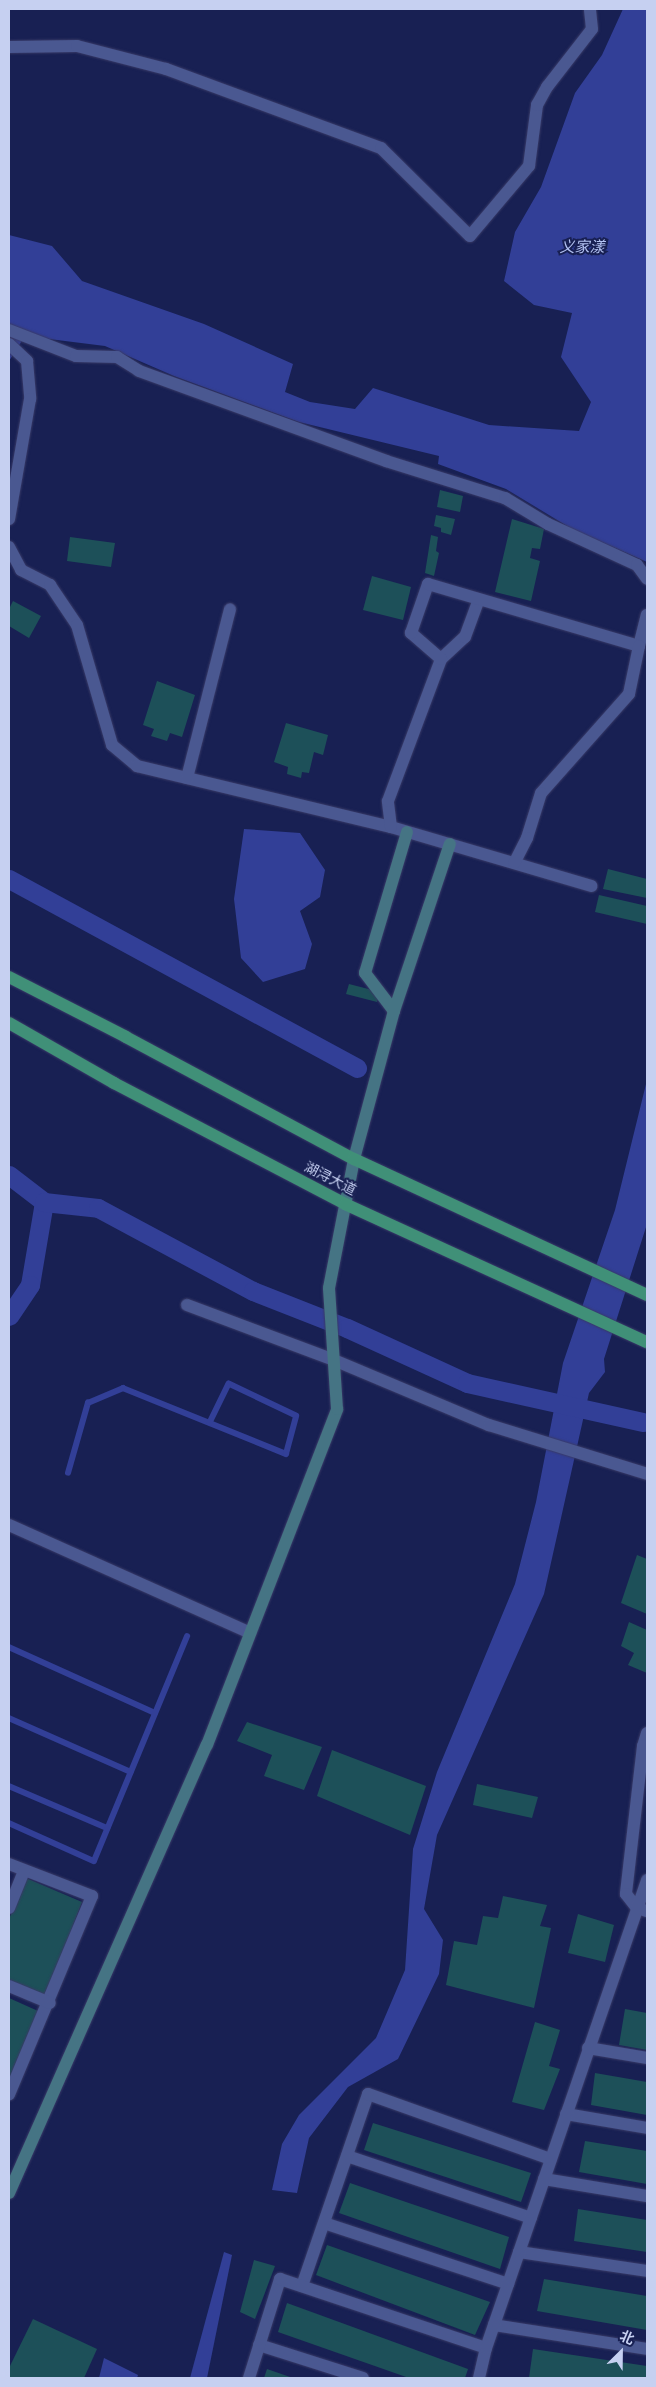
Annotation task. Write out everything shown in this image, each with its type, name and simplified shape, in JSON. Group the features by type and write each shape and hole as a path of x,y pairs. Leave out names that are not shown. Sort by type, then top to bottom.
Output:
{"main road":[{"name":"湖浔大道","path":"9,977 126,1037 354,1159 647,1295"},
{"name":"湖浔大道","path":"9,1023 114,1082 346,1204 647,1342"}],"street":[{"path":"9,47 77,46 166,69 380,148 470,236 529,166 537,105 547,86 592,29 590,9"},
{"path":"9,330 76,356 117,357 139,371 386,461 505,498 548,524 637,565 647,580"},
{"path":"9,344 27,360 30,399 9,519"},
{"path":"9,547 21,570 50,584 76,626 112,745 137,766 391,827 592,886"},
{"path":"441,659 412,633 428,584 639,646"},
{"path":"391,827 388,801 441,659 465,637 480,599"},
{"path":"187,778 230,609"},
{"path":"514,863 526,838 541,793 629,694 647,614"},
{"path":"394,1011 365,972 407,832"},
{"path":"10,2188 203,1754 337,1409 329,1288 354,1159 394,1011 450,844"},
{"path":"187,1305 334,1360 489,1425 647,1474"},
{"path":"9,1525 250,1633"},
{"path":"642,1909 626,1894 643,1746 647,1733"},
{"path":"9,1864 92,1896 49,2003 9,2094"},
{"path":"9,1908 24,1871"},
{"path":"479,2378 486,2348 588,2048 642,1909 647,1880"},
{"path":"9,1986 49,2003"},
{"path":"588,2048 647,2058"},
{"path":"302,2286 368,2094 551,2159"},
{"path":"566,2114 647,2128"},
{"path":"347,2156 530,2218"},
{"path":"544,2179 647,2196"},
{"path":"324,2223 508,2284"},
{"path":"519,2252 647,2271"},
{"path":"249,2378 280,2279 486,2348"},
{"path":"494,2325 647,2349"},
{"path":"260,2345 362,2378"}],"water":[{"name":"义家漾","path":"623,9 647,9 647,562 572,529 506,489 438,464 439,456 299,422 174,376 105,346 25,336 9,361 9,235 52,246 82,281 204,324 293,364 285,392 310,402 355,409 373,388 489,425 579,431 591,402 561,357 572,313 534,305 504,281 515,232 541,187 575,93 602,55"},
{"path":"244,829 300,833 325,870 320,897 300,911 312,944 305,969 263,982 241,958 234,899"},
{"path":"647,1080 647,1224 604,1359 605,1372 589,1393 544,1594 437,1835 424,1909 443,1940 439,1974 398,2059 348,2087 309,2138 297,2193 272,2190 282,2144 299,2115 376,2038 405,1970 413,1849 437,1772 515,1584 536,1502 563,1363 615,1210"},
{"path":"224,2252 232,2255 207,2378 190,2378"},
{"path":"104,2358 138,2375 137,2378 99,2378"}],"building":[{"path":"440,490 463,496 460,512 437,507"},
{"path":"436,515 455,519 451,535 441,532 441,528 434,526"},
{"path":"512,519 544,529 540,549 532,548 530,558 540,561 531,601 495,592"},
{"path":"431,535 438,537 436,551 439,553 434,576 425,573"},
{"path":"70,537 115,543 111,567 67,561"},
{"path":"372,576 411,587 403,620 363,610"},
{"path":"13,601 41,616 29,638 9,626 9,609"},
{"path":"157,681 195,695 182,737 170,733 167,741 151,736 154,729 143,725"},
{"path":"286,723 328,735 323,755 314,752 309,773 302,772 301,778 287,774 288,767 274,762"},
{"path":"608,869 647,879 647,898 603,889"},
{"path":"599,895 647,906 647,924 595,912"},
{"path":"349,984 380,992 377,1002 346,994"},
{"path":"637,1555 647,1559 647,1614 621,1603"},
{"path":"629,1622 647,1630 647,1673 628,1665 634,1653 621,1646"},
{"path":"247,1722 322,1747 304,1790 264,1776 272,1755 237,1741"},
{"path":"332,1750 426,1786 410,1835 317,1796"},
{"path":"477,1784 538,1797 532,1818 473,1805"},
{"path":"26,1878 82,1902 46,1996 9,1982 9,1919"},
{"path":"503,1896 547,1905 540,1926 551,1928 534,2008 446,1985 454,1941 477,1945 483,1916 498,1918"},
{"path":"578,1914 614,1925 605,1962 568,1953"},
{"path":"9,1998 38,2011 9,2081"},
{"path":"625,2009 647,2013 647,2050 619,2045"},
{"path":"535,2022 560,2030 549,2066 560,2069 544,2110 512,2102"},
{"path":"595,2073 647,2082 647,2115 591,2105"},
{"path":"373,2123 531,2173 521,2202 364,2150"},
{"path":"585,2141 647,2151 647,2184 579,2172"},
{"path":"350,2183 509,2237 500,2269 339,2213"},
{"path":"578,2209 647,2220 647,2252 574,2241"},
{"path":"327,2245 490,2302 475,2335 316,2275"},
{"path":"254,2260 275,2266 255,2319 240,2312"},
{"path":"544,2279 647,2296 647,2330 537,2311"},
{"path":"287,2303 468,2369 465,2378 409,2378 278,2332"},
{"path":"33,2319 97,2349 84,2378 9,2378 9,2368"},
{"path":"533,2349 647,2366 647,2378 529,2378"},
{"path":"267,2369 293,2378 264,2378"}],"waterway":[{"path":"9,879 357,1068"},
{"path":"9,1175 44,1202 30,1285 9,1316"},
{"path":"44,1202 98,1208 253,1291 347,1328 467,1383 643,1422"},
{"path":"68,1473 88,1403 123,1388 286,1454 296,1416 229,1384 210,1423"},
{"path":"9,1823 94,1861 187,1637"},
{"path":"9,1647 155,1713"},
{"path":"9,1718 131,1772"},
{"path":"9,1786 107,1828"}]}
